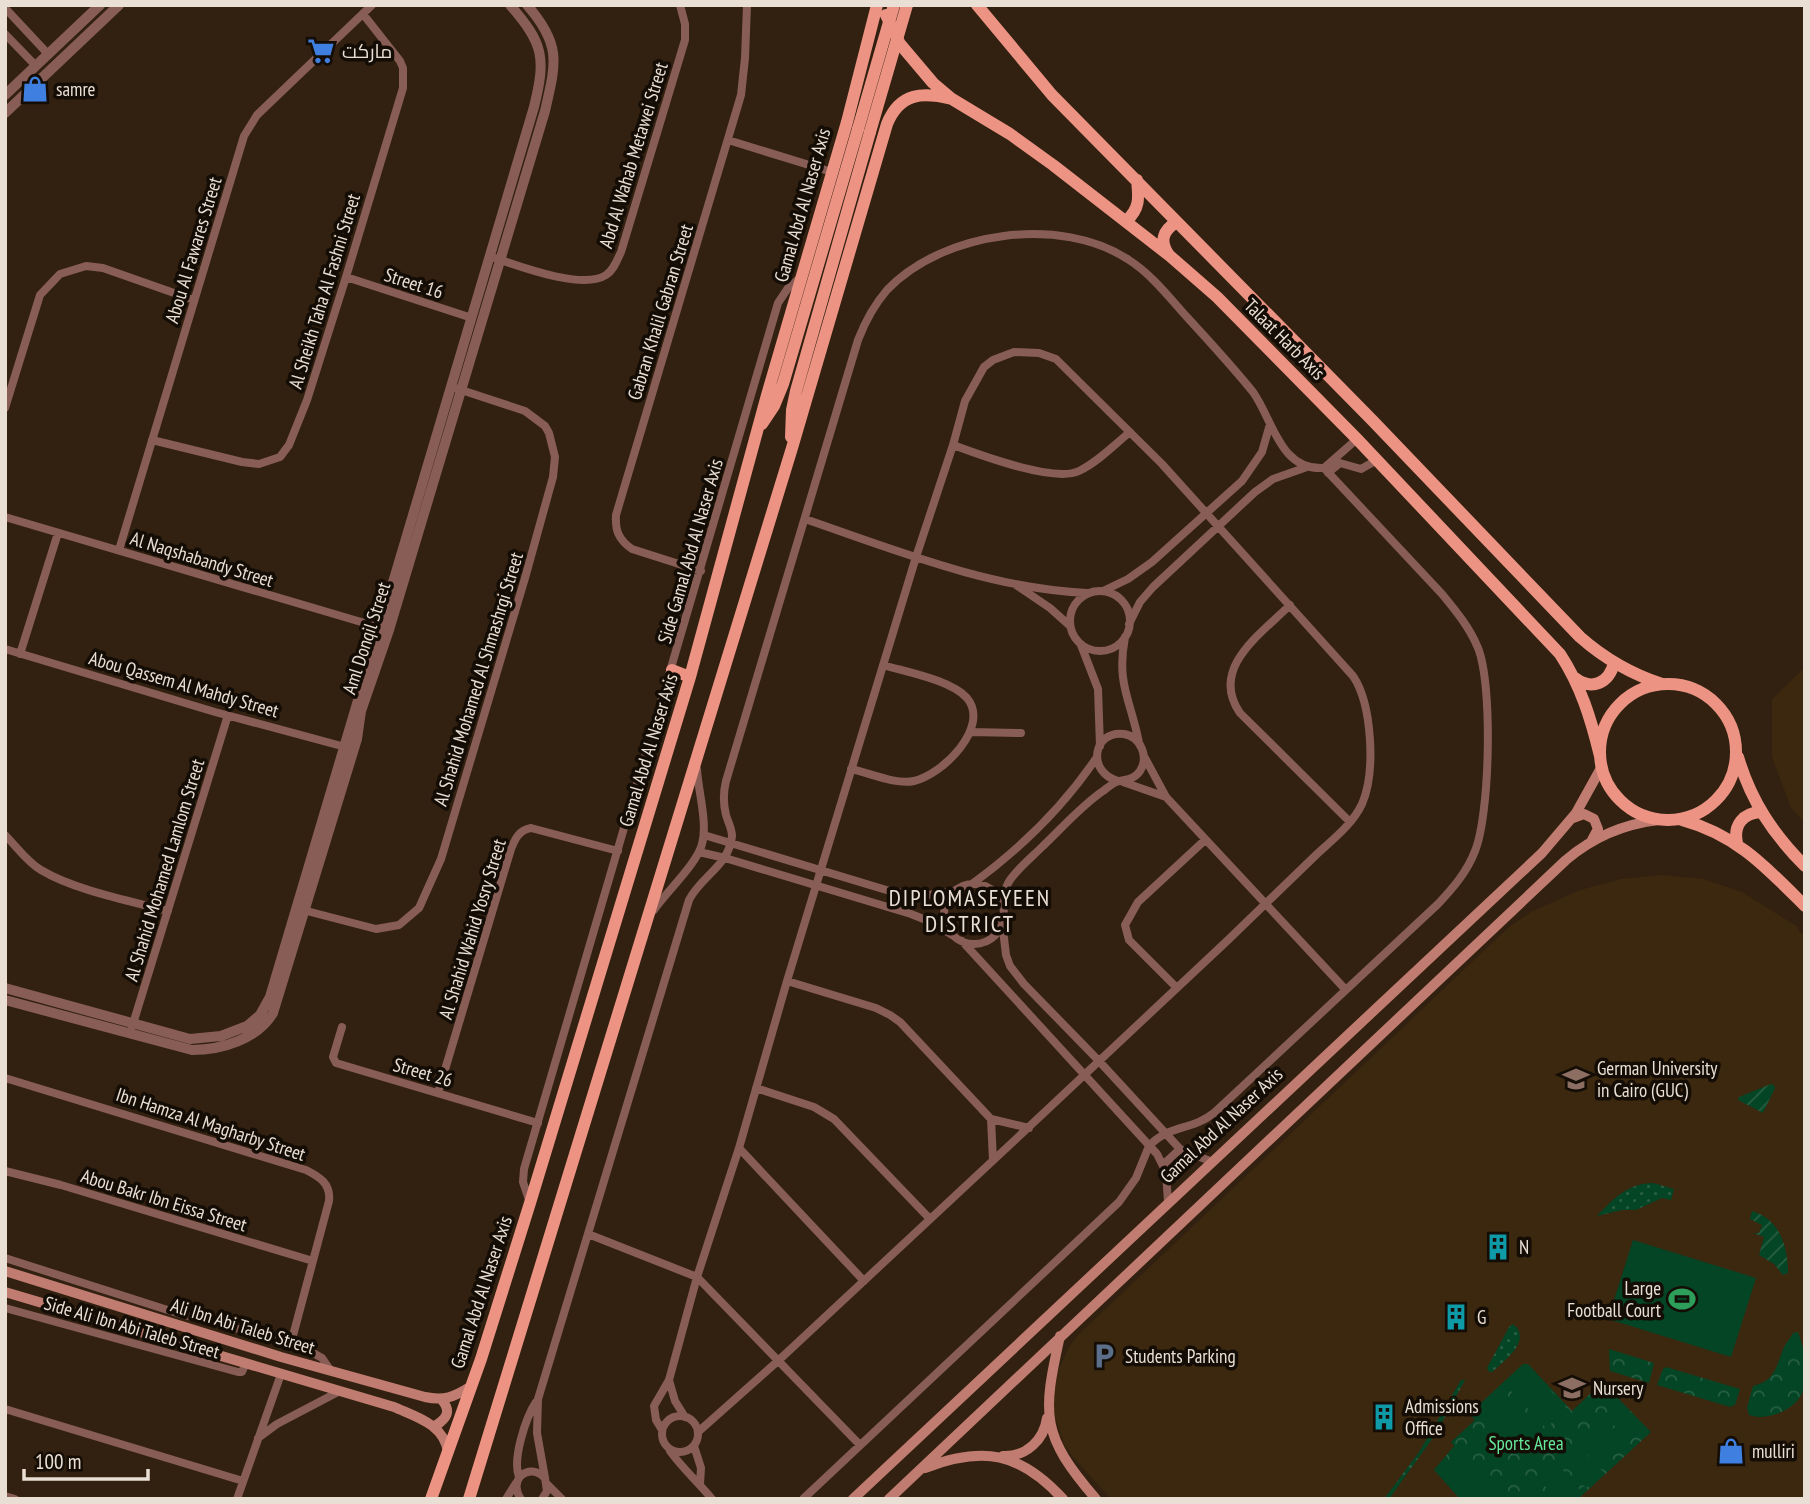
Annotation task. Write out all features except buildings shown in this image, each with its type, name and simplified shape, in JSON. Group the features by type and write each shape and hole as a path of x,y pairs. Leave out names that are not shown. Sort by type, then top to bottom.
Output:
{"main road":[{"name":"Gamal Abd Al Naser Axis","path":"431,1499 530,1203 690,677 880,5"},
{"name":"Talaat Harb Axis","path":"880,5 900,44 915,64 952,99 1030,147 1170,256 1217,298 1540,630 1575,678 1587,706 1600,762"},
{"path":"792,448 793,400 864,131 894,5"},
{"path":"758,429 774,406 783,384 907,5"},
{"name":"Talaat Harb Axis","path":"979,5 987,20 1052,95 1372,420 1580,637 1614,663 1662,684"},
{"path":"856,88 869,86 881,89 891,97 897,107"},
{"path":"468,1499 792,448 887,124 897,107 908,99 930,93 952,99"},
{"path":"1126,221 1136,211 1139,202 1137,180"},
{"path":"1170,256 1164,247 1163,237 1168,227 1177,222"},
{"path":"1575,678 1591,685 1599,684 1612,672 1614,663"},
{"path":"672,670 690,677"},
{"path":"1659,820 1637,814 1619,800 1605,780 1600,762 1603,731 1615,709 1632,694 1652,686 1673,684 1695,689 1722,709 1733,729 1747,783 1761,813 1779,839 1805,866"},
{"path":"1682,820 1703,811 1721,796 1733,775 1737,752"},
{"name":"Gamal Abd Al Naser Axis","path":"853,1499 1210,1161 1542,853 1571,820 1600,762"},
{"path":"1737,843 1735,834 1740,821 1752,813 1761,813"},
{"path":"1571,820 1584,814 1594,819 1597,832 1590,842"},
{"path":"889,1499 1566,860 1590,842 1621,828 1659,820 1682,820 1707,828 1737,843 1761,861 1805,906"},
{"path":"1121,1246 1137,1264"},
{"path":"22,1276 25,1265"},
{"name":"Ali Ibn Abi Taleb Street","path":"5,1271 176,1319 232,1342 442,1400"},
{"name":"Ali Ibn Abi Taleb Street","path":"5,1292 394,1407 435,1426"},
{"path":"232,1342 236,1329"},
{"path":"919,1470 972,1455 1009,1456 1022,1453 1032,1446 1041,1437 1046,1425 1050,1381 1060,1336"},
{"path":"448,1452 447,1444 435,1426 444,1421 447,1415 446,1405 442,1400 470,1387"},
{"path":"1048,1413 1054,1438 1063,1457 1096,1499"},
{"path":"997,1456 1028,1469 1063,1499"}],"street":[{"path":"5,95 100,5"},
{"path":"5,113 119,5"},
{"name":"Abou Al Fawares Street","path":"118,550 238,155 250,125 257,115 372,5"},
{"name":"Aml Donqil Street","path":"457,388 472,318 541,75 541,61 535,37 510,5"},
{"name":"Aml Donqil Street","path":"5,988 132,1029 179,1048 198,1050 228,1044 259,1030 271,1017 348,748 457,388 502,260 536,148 554,67 552,43 547,30 527,5"},
{"name":"Abd Al Wahab Metawei Street","path":"490,257 576,280 600,278 612,270 621,252 685,40 685,24 680,5"},
{"name":"Gabran Khalil Gabran Street","path":"701,571 632,549 623,543 618,535 615,515 728,140 743,79 747,5"},
{"path":"5,9 48,54"},
{"name":"Al Sheikh Taha Al Fashni Street","path":"152,440 242,462 265,463 280,457 294,436 403,88 403,68 400,61 363,14"},
{"path":"5,34 36,66"},
{"path":"728,140 832,172"},
{"path":"521,1499 516,1489 517,1456 528,1415 538,1399 689,900 702,880 725,858 730,844 731,830 723,797 726,781 858,340 875,306 901,278 941,253 981,240 1059,235 1104,245 1132,262 1162,290 1249,386 1265,409 1285,451 1307,467 1326,471 1457,612 1478,648 1484,666 1488,697 1484,804 1479,839 1475,853 1457,883 1446,895 1214,1113 1198,1125 1165,1133 1149,1146 1136,1178 1119,1202 803,1499"},
{"path":"5,408 40,295 60,275 72,269 94,267 194,300"},
{"name":"Street 16","path":"346,277 472,318"},
{"name":"Side Gamal Abd Al Naser Axis","path":"530,1203 522,1176 778,303 788,288 801,277"},
{"path":"698,1432 1100,1061 1350,822 1361,805 1367,782 1368,731 1363,695 1340,659 1130,432 1056,359 1039,353 1014,352 993,360 984,367 973,383 965,401 697,1277 668,1380 654,1406 656,1420 668,1449 712,1499"},
{"name":"Al Shahid Mohamed Al Shmashrgi Street","path":"301,909 369,928 384,929 399,925 413,915 425,899 441,859 550,491 555,457 549,433 537,418 525,411 457,388"},
{"path":"805,519 916,557 1013,584 1087,593 1103,591 1146,567 1242,481 1257,462 1270,424"},
{"path":"953,445 1044,473 1068,474 1093,462 1130,432"},
{"path":"1326,471 1357,439"},
{"path":"1326,471 1340,463 1361,469 1377,460"},
{"path":"1307,467 1264,485 1140,602 1126,636 1122,656 1123,684 1139,743 1166,797 1345,989"},
{"name":"Al Naqshabandy Street","path":"5,517 384,629"},
{"path":"20,653 58,533"},
{"path":"1013,584 1069,625 1081,645 1098,688 1100,746 1097,757 1102,773 1166,797"},
{"path":"1103,591 1120,598 1129,615 1129,624"},
{"path":"1069,625 1071,610 1076,601 1087,593"},
{"path":"1290,605 1238,659 1230,675 1230,694 1240,713 1350,822"},
{"path":"1081,645 1097,651 1105,650 1126,636"},
{"name":"Abou Qassem Al Mahdy Street","path":"5,649 348,748"},
{"path":"852,769 896,780 916,781 933,773 964,743 971,732 974,712 960,692 938,682 883,666"},
{"name":"Al Shahid Mohamed Lamlom Street","path":"132,1029 228,715"},
{"path":"971,732 1021,733"},
{"path":"1100,746 1111,736 1119,734 1127,735 1139,743"},
{"path":"1144,755 1141,770 1129,780 1120,781 1091,800 1017,872 1005,888 1002,906 1003,946 1016,975 1100,1061 1180,1149 1210,1161"},
{"path":"704,835 904,894 928,895 954,891 972,884 1006,858 1058,806 1097,757"},
{"path":"646,921 699,852 704,835 696,760"},
{"name":"Al Shahid Wahid Yosry Street","path":"438,1093 517,836 525,829 531,828 618,851"},
{"path":"5,835 33,864 49,874 102,893 168,911"},
{"path":"1177,988 1129,940 1125,925 1138,902 1205,840"},
{"path":"699,852 922,918 962,941 1086,1074 1164,1164 1168,1181 1168,1202"},
{"path":"972,884 991,889 1002,906"},
{"path":"954,891 948,899 944,918 947,928 954,936"},
{"path":"962,941 972,943 991,938 1002,921"},
{"path":"787,981 876,1008 890,1015 991,1118 1029,1128"},
{"name":"Aml Donqil Street","path":"5,1000 132,1029"},
{"name":"Street 26","path":"342,1027 333,1057 336,1063 538,1123"},
{"name":"Ibn Hamza Al Magharby Street","path":"5,1078 85,1100 317,1175 326,1184 330,1195 290,1343"},
{"path":"756,1088 814,1107 834,1119 930,1219"},
{"path":"991,1118 993,1160"},
{"path":"738,1148 864,1281"},
{"path":"1164,1164 1180,1149"},
{"name":"Abou Bakr Ibn Eissa Street","path":"5,1171 61,1185 313,1261"},
{"path":"588,1234 697,1277 860,1445"},
{"name":"Side Ali Ibn Abi Taleb Street","path":"5,1258 176,1319 236,1329 290,1343 317,1354 331,1371"},
{"name":"Side Ali Ibn Abi Taleb Street","path":"5,1308 238,1373 242,1372 246,1363"},
{"path":"240,1496 281,1374"},
{"path":"668,1380 675,1401 685,1417 696,1425 698,1432 694,1446 701,1468 700,1484"},
{"path":"258,1438 276,1424 340,1391"},
{"path":"538,1399 537,1433 547,1481 547,1491 542,1499"},
{"path":"5,1409 243,1481"},
{"path":"662,1430 670,1419 685,1417"},
{"path":"668,1449 682,1453 694,1446"},
{"path":"506,1499 517,1480 529,1471 541,1473 562,1499"},
{"path":"5,1496 15,1499"}],"shaded area":[{"path":"1805,667 1805,823 1791,808 1772,757 1772,699"},
{"name":"German University in Cairo (GUC)","path":"1663,875 1703,879 1742,892 1798,927 1805,936 1805,1499 1111,1499 1072,1456 1064,1444 1055,1416 1053,1402 1057,1373 1078,1335 1509,927 1531,912 1580,890 1621,879"}],"green space":[{"path":"1771,1084 1775,1088 1763,1113 1738,1100 1739,1097"},
{"path":"1653,1183 1674,1189 1671,1200 1662,1198 1636,1210 1622,1210 1597,1216 1615,1198 1629,1189"},
{"path":"1752,1211 1762,1215 1776,1227 1784,1244 1788,1273 1783,1275 1774,1264 1759,1255 1764,1237 1753,1233 1759,1233 1762,1225 1750,1219"},
{"name":"Large Football Court","path":"1633,1240 1756,1278 1731,1357 1608,1319"},
{"path":"1513,1324 1520,1337 1518,1343 1503,1362 1489,1372 1487,1368"},
{"path":"1798,1332 1806,1367 1801,1395 1782,1412 1765,1417 1749,1415 1747,1408 1753,1386 1761,1384 1771,1376 1785,1345 1793,1333"},
{"path":"1609,1349 1654,1363 1649,1383 1610,1371"},
{"name":"Sports Area","path":"1523,1364 1528,1364 1572,1411 1593,1391 1601,1399 1611,1391 1651,1432 1578,1499 1460,1499 1434,1470 1454,1446 1451,1442 1475,1420 1469,1414"},
{"path":"1666,1367 1740,1389 1735,1405 1730,1407 1657,1385"},
{"path":"1532,1370 1567,1409 1546,1428 1510,1390"},
{"path":"1461,1380 1465,1380 1435,1435 1389,1499 1384,1499 1419,1452"},
{"path":"1506,1394 1542,1432 1520,1452 1485,1414"},
{"path":"1619,1405 1641,1429 1628,1440 1606,1417"},
{"path":"1600,1423 1621,1447 1609,1459 1587,1435"},
{"path":"1577,1444 1603,1472 1586,1488 1560,1460"},
{"path":"1464,1451 1502,1491 1494,1499 1461,1499 1439,1474"},
{"path":"1556,1463 1582,1492 1574,1499 1557,1499 1539,1479"}],"place":[{"name":"ماركت","path":"321,51"},
{"name":"samre","path":"35,89"},
{"name":"German University in Cairo (GUC)","path":"1576,1079"},
{"name":"N","path":"1498,1247"},
{"name":"Large Football Court","path":"1682,1299"},
{"name":"G","path":"1456,1317"},
{"name":"Students Parking","path":"1104,1356"},
{"name":"Nursery","path":"1572,1388"},
{"name":"Admissions Office","path":"1384,1417"},
{"name":"mulliri","path":"1731,1451"}],"district":[{"name":"DIPLOMASEYEEN DISTRICT","path":"970,911"}]}
